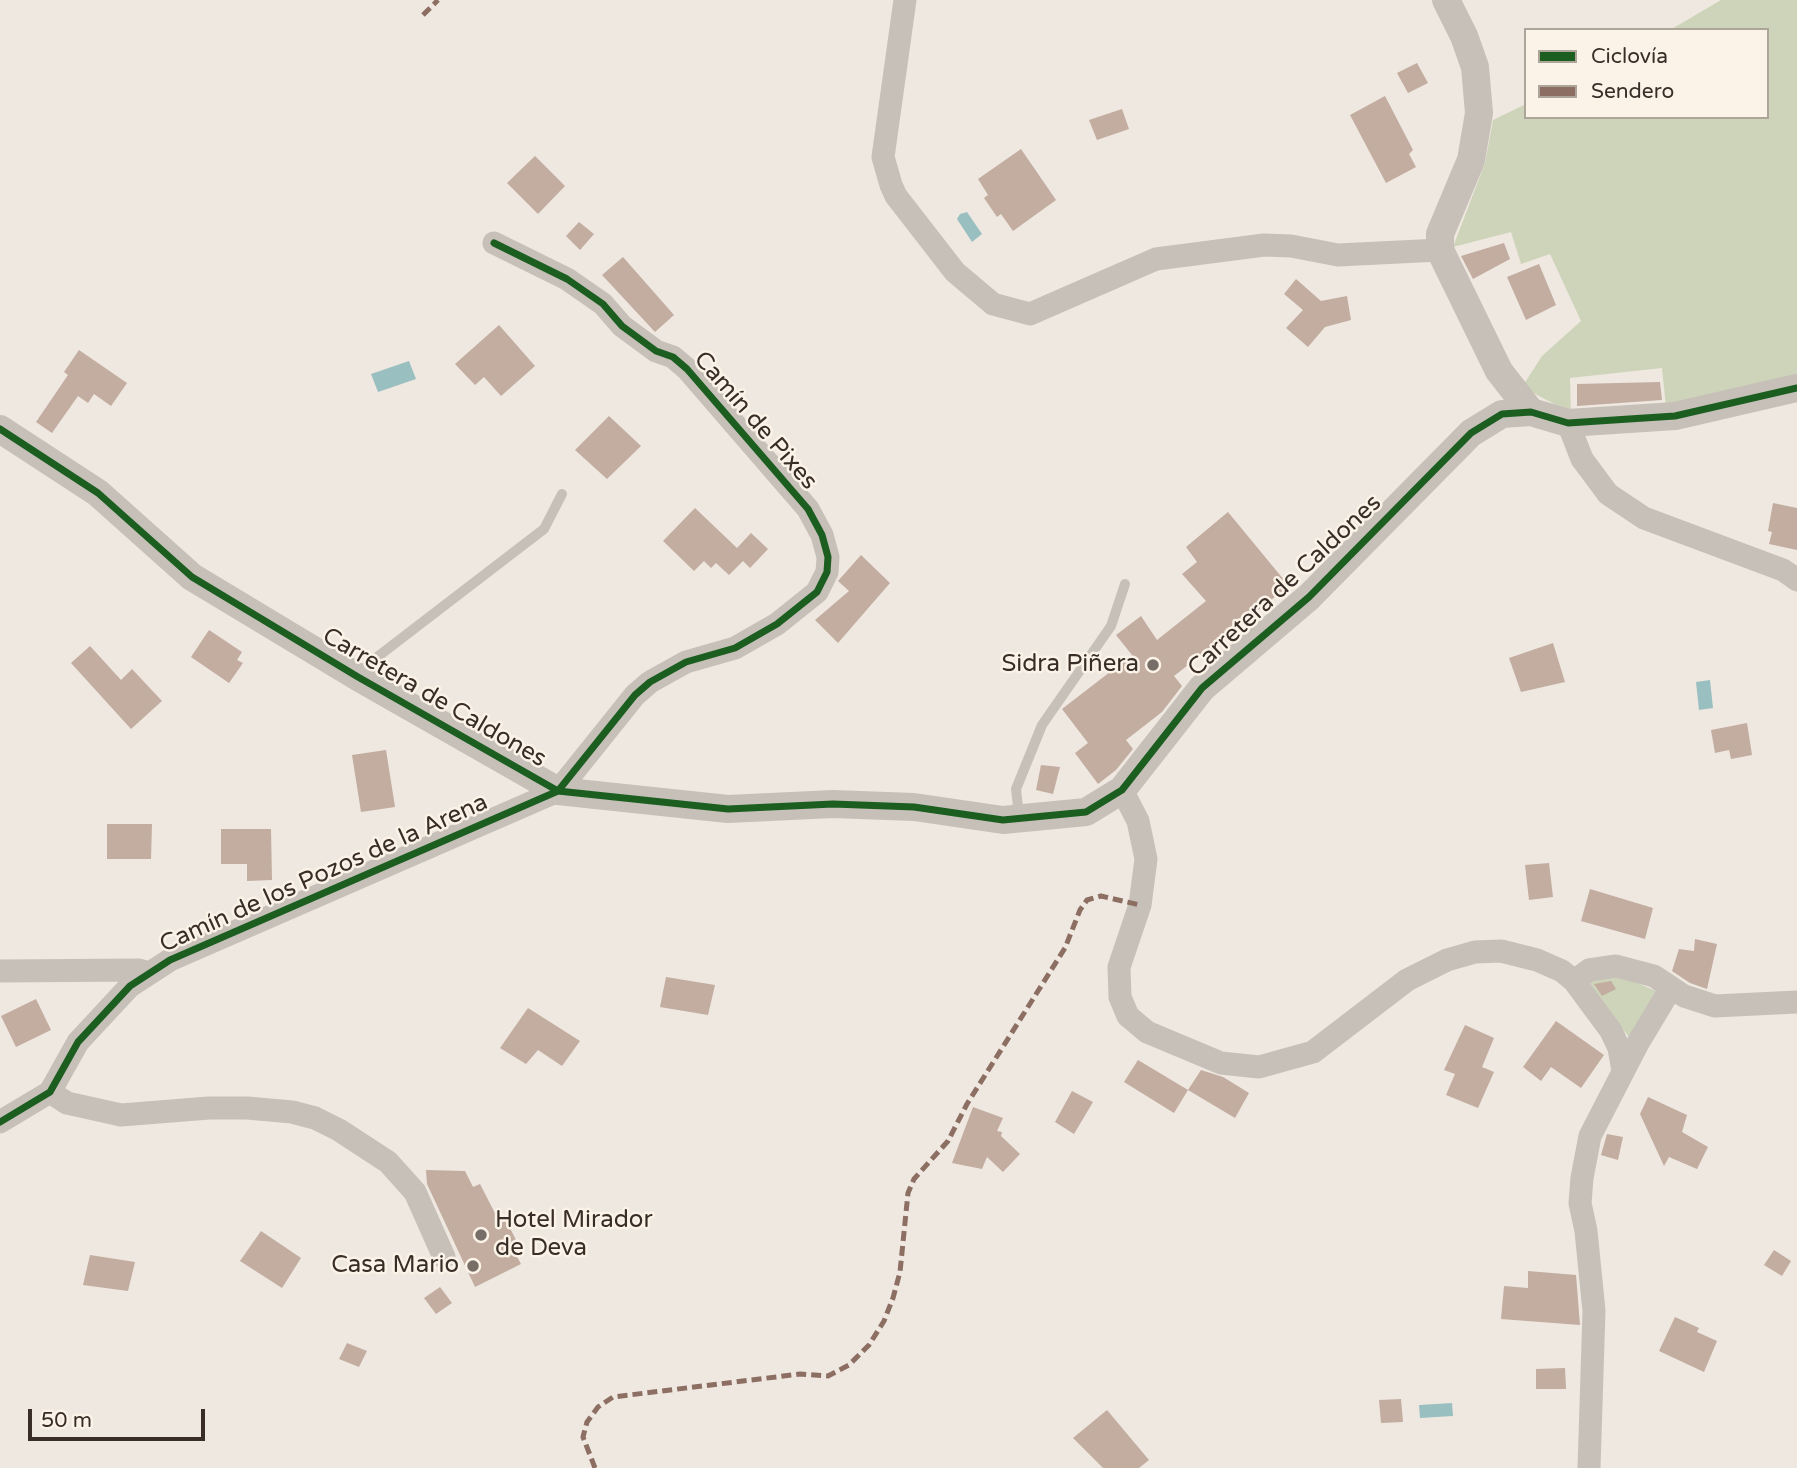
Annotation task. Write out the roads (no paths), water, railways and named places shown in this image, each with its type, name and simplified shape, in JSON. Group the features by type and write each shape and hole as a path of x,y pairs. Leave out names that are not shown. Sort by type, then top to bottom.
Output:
{"street":[{"path":"905,0 883,157 891,185 896,196 954,272 993,304 1030,314 1156,259 1264,245 1291,246 1338,255 1440,250"},
{"path":"1446,0 1464,36 1475,67 1479,113 1471,160 1440,234 1440,250 1499,371 1531,412"},
{"name":"Camín de Pixes","path":"494,243 566,279 603,304 622,326 656,351 673,357 687,369 808,509 822,535 828,557 827,572 817,592 801,607 735,648 686,662 650,682 635,695 558,791"},
{"name":"Carretera de Caldones","path":"0,429 98,493 192,577 358,677 558,791 728,809 833,804 914,807 1003,820 1086,812 1122,790 1202,688 1309,597 1471,433 1502,414 1531,412 1568,423 1675,416 1797,388"},
{"path":"1568,423 1582,459 1608,494 1644,518 1783,570 1797,580"},
{"path":"1122,790 1138,821 1146,859 1140,905 1119,967 1120,997 1128,1016 1147,1032 1221,1063 1259,1068 1313,1052 1407,980 1447,960 1475,952 1501,951 1537,960 1562,971 1574,981 1611,1031 1619,1048 1623,1071"},
{"name":"Camín de los Pozos de la Arena","path":"0,1122 26,1109 50,1092 78,1042 130,986 170,960 558,791"},
{"path":"1574,981 1589,970 1616,966 1654,976 1671,988 1715,1006 1797,1002"},
{"path":"0,971 139,970 150,973"},
{"path":"1589,1468 1594,1311 1586,1231 1580,1203 1582,1178 1590,1136 1623,1071 1671,988"},
{"path":"50,1092 67,1103 121,1115 209,1108 247,1108 292,1112 315,1118 339,1130 388,1162 415,1192 444,1257"}],"lane":[{"path":"358,677 372,661 544,529 562,494"},
{"path":"1020,818 1016,789 1042,725 1111,626 1125,584"}],"water":[{"path":"967,212 982,234 972,242 957,219 960,214"},
{"path":"409,361 416,379 378,392 371,374"},
{"path":"1710,680 1713,708 1699,710 1696,682"},
{"path":"1452,1403 1453,1416 1420,1418 1419,1405"}],"place":[{"name":"Sidra Piñera","path":"1153,665"},
{"name":"Hotel Mirador de Deva","path":"481,1235"},
{"name":"Casa Mario","path":"473,1266"}]}
